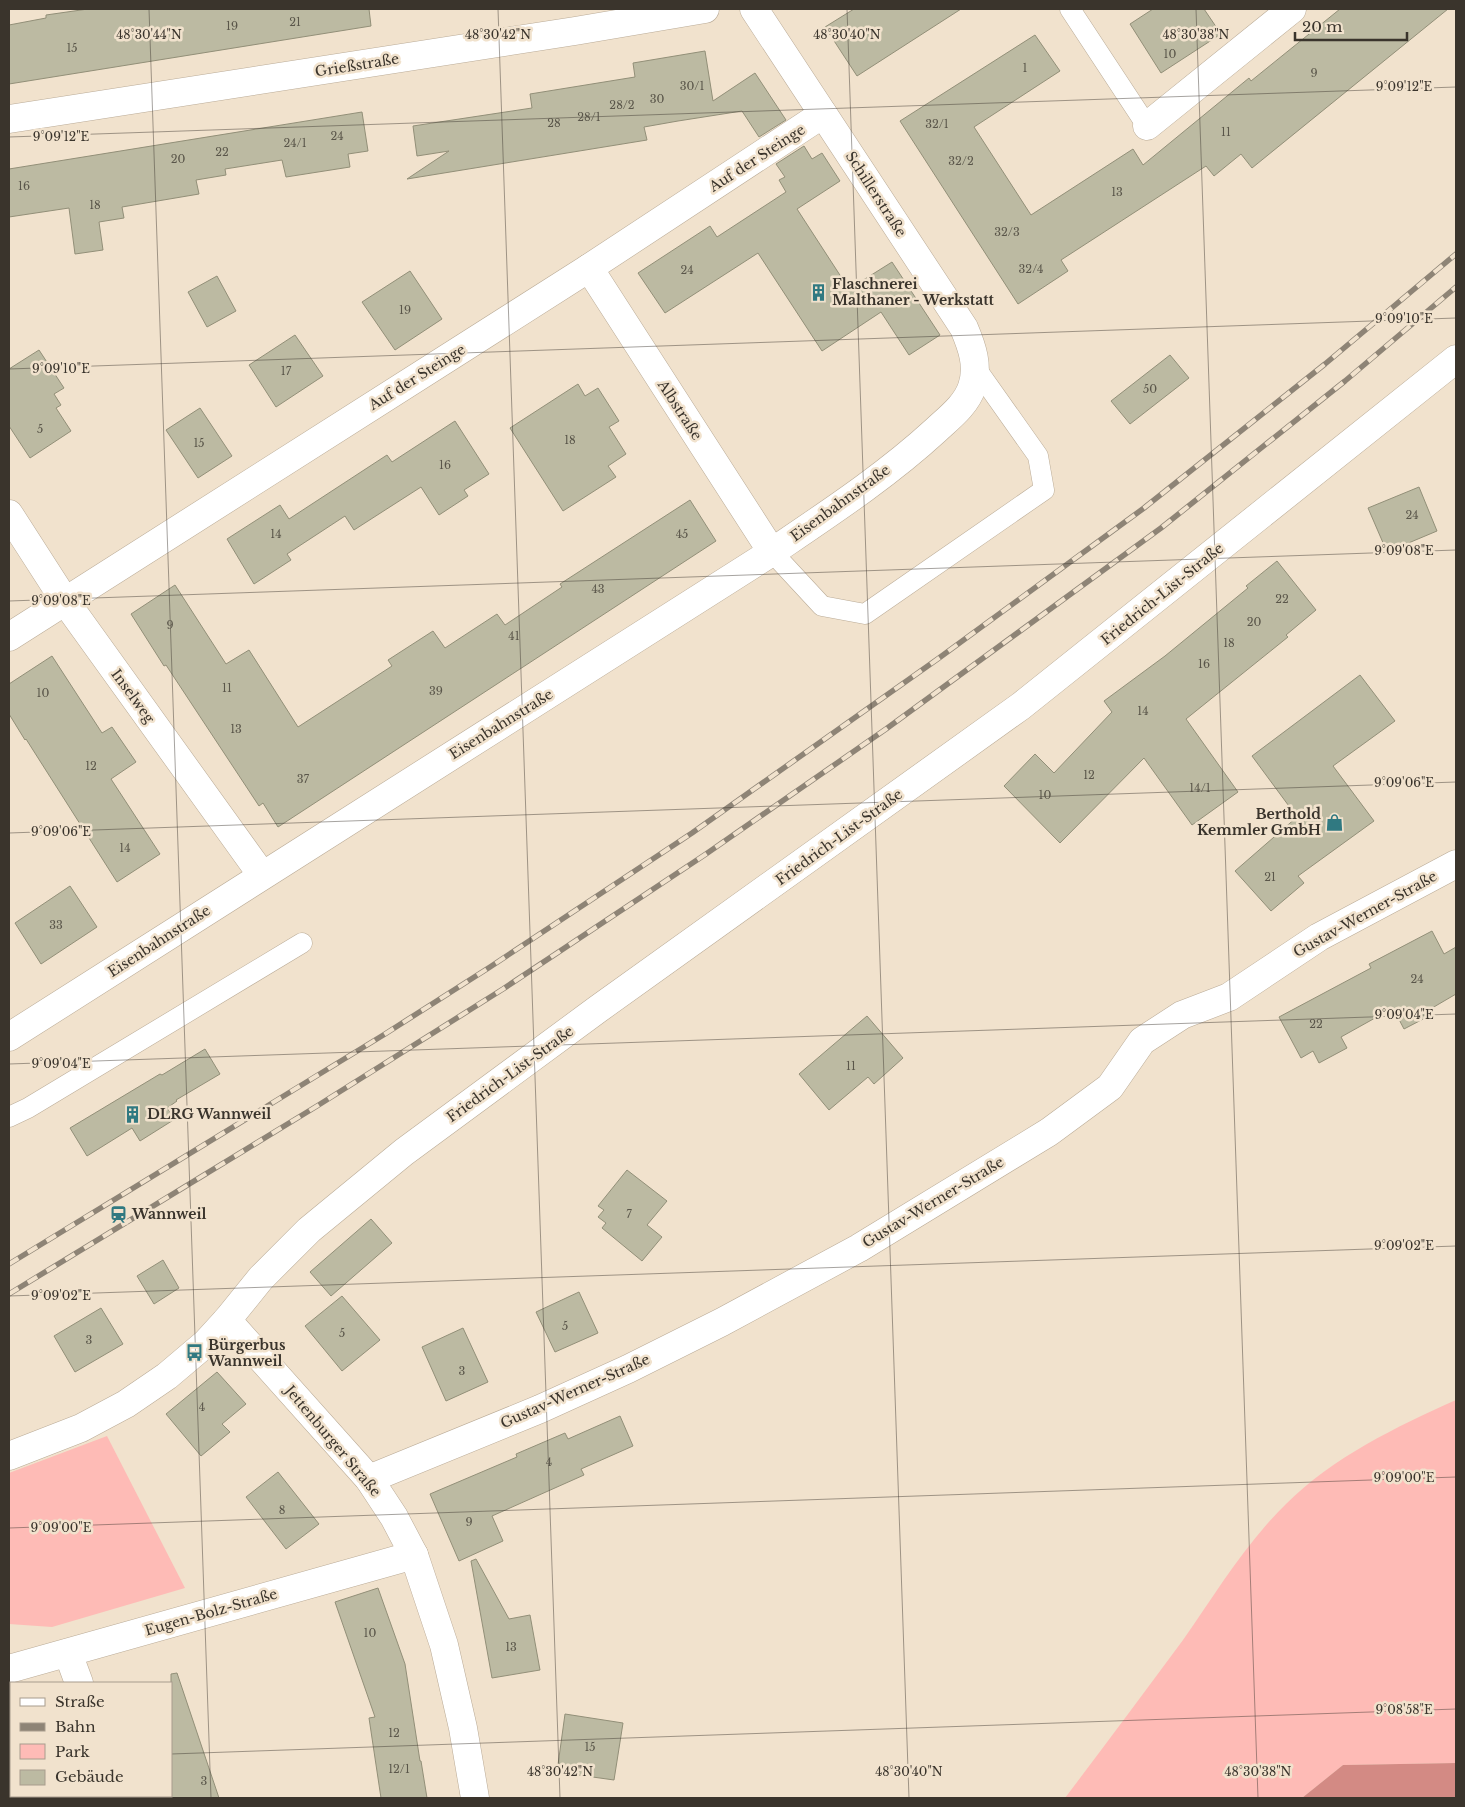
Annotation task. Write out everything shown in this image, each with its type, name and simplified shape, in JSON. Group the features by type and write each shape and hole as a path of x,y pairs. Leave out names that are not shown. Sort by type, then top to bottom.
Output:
{"street":[{"name":"Grießstraße","path":"9,119 705,9"},
{"name":"Schillerstraße","path":"754,9 964,328 973,349 974,377"},
{"path":"1147,126 1292,9"},
{"name":"Auf der Steinge","path":"9,637 589,268 823,114"},
{"name":"Albstraße","path":"589,268 772,552"},
{"name":"Friedrich-List-Straße","path":"228,1320 260,1278 308,1230 404,1152 598,1009 1021,706 1456,359"},
{"name":"Eisenbahnstraße","path":"9,1037 772,552 830,513 920,445 964,403 974,377"},
{"name":"Inselweg","path":"9,514 65,600 262,875"},
{"name":"Gustav-Werner-Straße","path":"369,1480 540,1409 628,1369 722,1322 859,1248 1049,1132 1110,1087 1142,1041 1182,1015 1228,997 1319,937 1456,864"},
{"path":"9,1456 81,1428 126,1404 174,1370 206,1343 228,1320"},
{"name":"Jettenburger Straße","path":"228,1320 369,1480 394,1516 414,1555 444,1645 463,1728 475,1798"},
{"name":"Eugen-Bolz-Straße","path":"9,1669 414,1555"},
{"path":"68,1653 79,1682"}],"lane":[{"path":"1070,9 1147,126"},
{"path":"772,552 822,606 865,614 1044,490 1038,456 974,377"},
{"path":"9,1117 28,1108 302,943"}],"green space":[{"path":"1456,1400 1456,1763 1343,1765 1302,1798 1065,1798 1183,1640 1244,1552 1271,1519 1304,1487 1366,1444"},
{"path":"107,1436 185,1588 52,1627 9,1624 9,1473"}],"shaded area":[{"path":"1456,1763 1456,1798 1302,1798 1343,1765"}],"building":[{"path":"88,9 369,9 371,26 9,84 9,25 46,18 46,15"},
{"path":"854,9 961,9 857,76 825,27"},
{"path":"1153,9 1204,9 1221,34 1161,73 1130,24"},
{"path":"1340,9 1448,9 1252,168 1241,154 1214,176 1206,166 1061,260 1068,271 1018,304 900,121 1035,35 1060,71 974,127 1031,215 1133,149 1143,165 1249,78 1251,81"},
{"path":"705,51 713,101 755,73 786,120 759,137 742,111 644,127 647,140 407,179 449,151 417,156 413,126 532,108 530,94 635,77 633,63"},
{"path":"362,112 368,151 348,154 350,167 286,177 282,160 225,169 226,175 196,180 199,194 122,207 124,218 99,222 103,250 75,254 69,208 9,217 9,169"},
{"path":"804,146 812,159 822,153 840,181 797,209 849,289 892,262 940,335 909,355 881,312 822,351 758,253 665,313 638,273 710,226 717,237 786,192 779,180 785,177 776,164"},
{"path":"410,271 442,319 395,350 362,302"},
{"path":"217,276 236,311 207,327 188,292"},
{"path":"295,335 323,376 276,407 249,365"},
{"path":"39,350 64,388 54,394 61,405 56,408 71,431 30,458 9,426 9,369"},
{"path":"1170,355 1189,378 1130,424 1111,401"},
{"path":"578,384 585,396 598,388 619,421 609,427 626,454 608,466 616,477 563,511 510,428"},
{"path":"200,408 232,456 198,478 166,430"},
{"path":"455,421 489,474 464,490 468,496 439,515 421,487 354,530 345,516 287,554 291,560 254,584 227,539 280,505 289,519 387,455 392,462"},
{"path":"1419,487 1437,531 1387,552 1368,508"},
{"path":"690,500 716,541 278,827 263,803 259,806 131,614 175,585 226,664 249,650 298,727 392,666 388,660 433,631 445,648 497,614 505,625 562,587 560,584"},
{"path":"1277,561 1316,610 1286,635 1288,637 1186,719 1238,792 1192,825 1144,758 1060,843 1004,786 1035,754 1054,773 1112,712 1104,701 1165,656 1248,588 1246,586"},
{"path":"52,656 102,733 112,727 136,762 111,779 160,854 117,882 9,714 9,684"},
{"path":"1360,675 1395,721 1333,766 1374,821 1298,876 1304,883 1271,911 1235,871 1297,817 1252,756"},
{"path":"70,886 97,927 41,964 15,923"},
{"path":"1432,931 1444,954 1456,947 1456,994 1427,1011 1429,1016 1404,1029 1393,1008 1341,1037 1347,1048 1319,1063 1313,1051 1301,1058 1279,1017 1371,968 1369,964"},
{"path":"867,1016 903,1058 874,1084 868,1077 829,1110 799,1074"},
{"name":"DLRG Wannweil","path":"205,1049 220,1074 176,1100 167,1108 175,1119 140,1141 132,1128 87,1156 70,1128"},
{"path":"627,1170 667,1201 647,1225 662,1237 642,1261 602,1228 606,1223 598,1217 604,1210 598,1206"},
{"path":"371,1219 392,1243 331,1296 310,1272"},
{"path":"163,1260 179,1288 154,1304 137,1276"},
{"path":"579,1292 598,1333 555,1352 536,1312"},
{"path":"342,1296 380,1340 342,1371 305,1326"},
{"path":"101,1308 123,1344 75,1372 54,1336"},
{"path":"463,1328 488,1382 446,1401 422,1347"},
{"path":"217,1372 246,1404 222,1424 230,1432 201,1456 166,1414"},
{"path":"620,1416 633,1446 581,1469 584,1475 492,1516 503,1541 459,1561 430,1494 517,1457 516,1454 565,1433 568,1439"},
{"path":"278,1472 319,1524 286,1549 246,1497"},
{"path":"476,1559 509,1619 530,1615 540,1670 492,1678 471,1561"},
{"path":"378,1588 405,1664 427,1798 381,1798 369,1718 375,1717 335,1602"},
{"path":"177,1673 219,1798 171,1798 171,1674"},
{"path":"565,1714 623,1723 614,1780 557,1772"}],"railway":[{"path":"9,1264 385,1034 692,833 939,658 1144,508 1325,364 1456,254"},
{"path":"9,1294 317,1106 503,989 706,854 886,729 1161,528 1345,381 1456,287"}],"place":[{"name":"Flaschnerei Malthaner - Werkstatt","path":"818,292"},
{"name":"Berthold Kemmler GmbH","path":"1335,822"},
{"name":"DLRG Wannweil","path":"133,1114"},
{"name":"Wannweil","path":"118,1214"},
{"name":"Bürgerbus Wannweil","path":"194,1353"}]}
